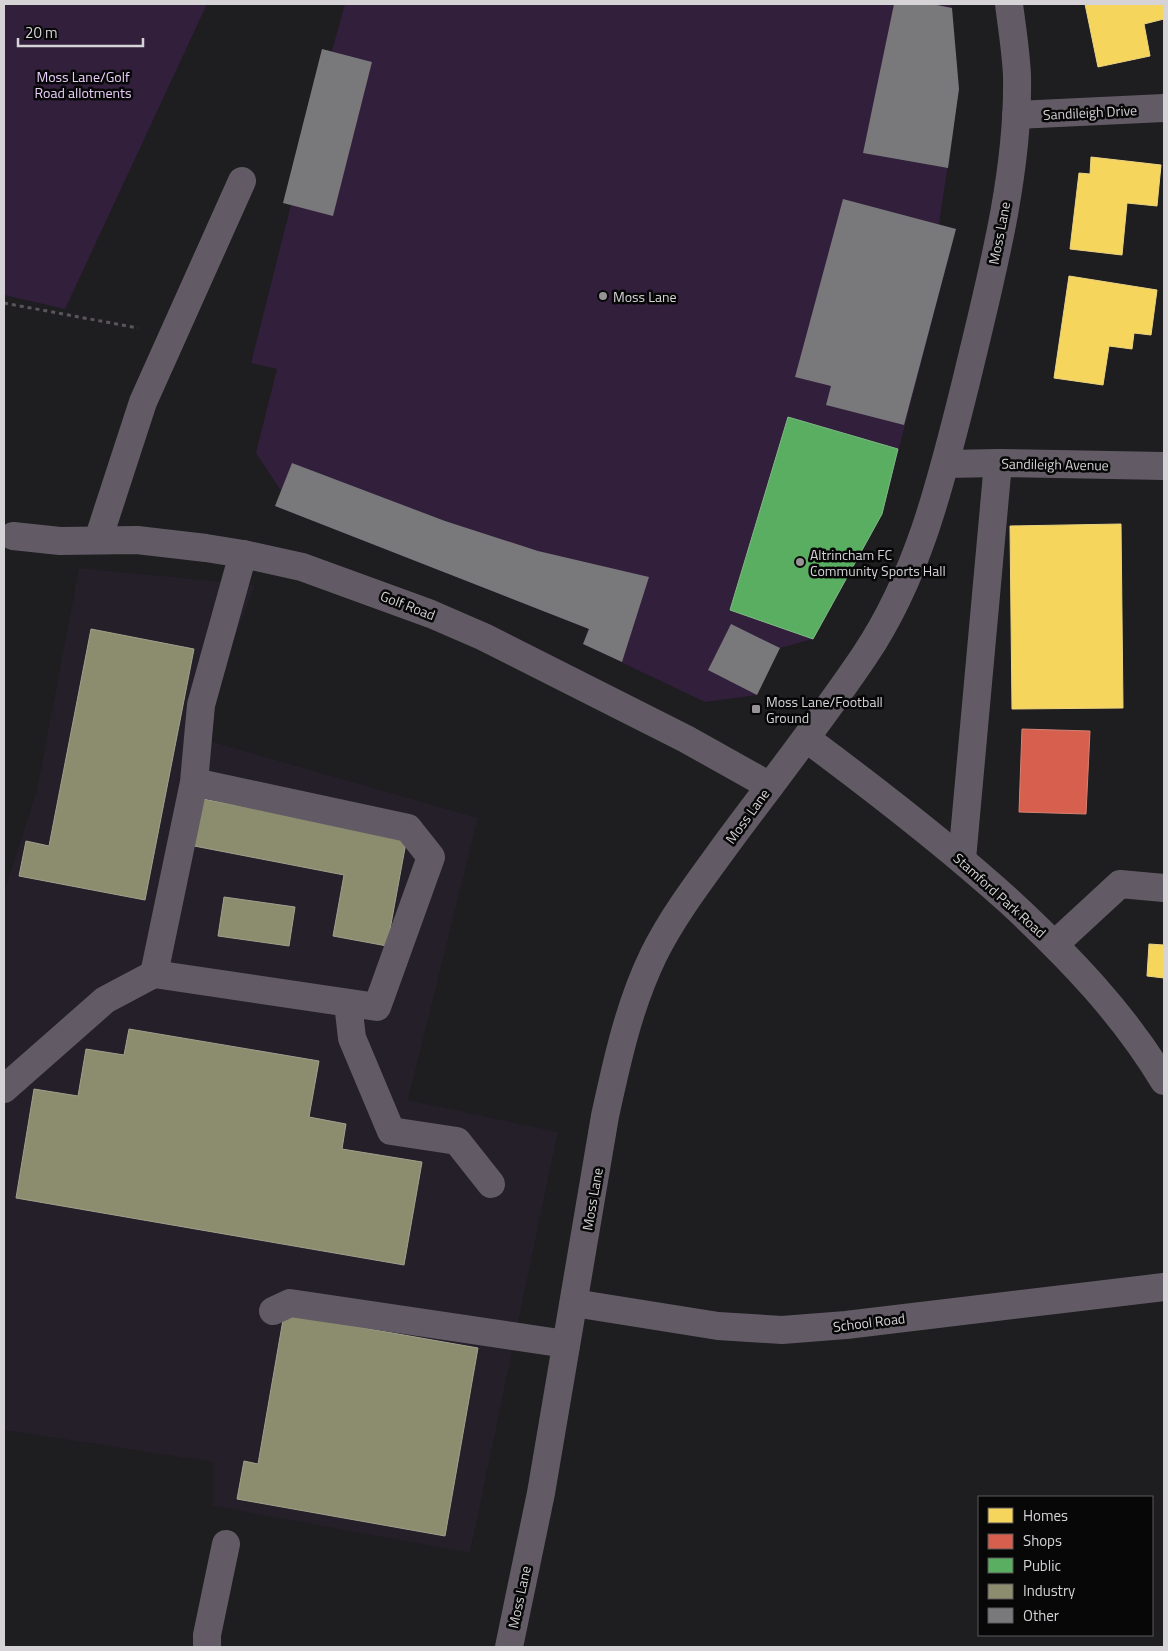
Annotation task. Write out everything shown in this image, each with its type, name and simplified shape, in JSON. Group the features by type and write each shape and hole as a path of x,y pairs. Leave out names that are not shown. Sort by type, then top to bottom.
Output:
{"street":[{"name":"Moss Lane","path":"509,1647 541,1493 605,1116 615,1068 644,977 656,950 682,907 807,738 866,654 895,605 926,530 946,464 1002,222 1016,115 1017,76 1009,4"},
{"name":"Sandileigh Drive","path":"1016,115 1164,108"},
{"path":"98,540 144,402 242,181"},
{"path":"962,859 998,463"},
{"name":"Sandileigh Avenue","path":"946,464 1164,466"},
{"name":"Golf Road","path":"13,536 60,541 137,540 243,554 302,567 353,584 484,637 686,739 770,786"},
{"path":"154,974 194,782 202,705 243,554"},
{"name":"Stamford Park Road","path":"807,738 962,859 1054,944 1114,1008 1164,1081"},
{"path":"4,1089 105,1000 154,974 377,1007 431,858 408,828 194,782"},
{"path":"1054,944 1120,884 1164,888"},
{"path":"348,1003 352,1038 391,1131 457,1141 491,1184"},
{"name":"School Road","path":"574,1303 718,1326 782,1330 846,1325 1164,1287"},
{"path":"273,1311 290,1303 566,1344"},
{"path":"207,1647 207,1635 226,1544"}],"path":[{"path":"4,303 174,335"}],"shaded area":[{"path":"79,568 255,585 196,737 478,818 408,1100 558,1132 470,1553 213,1506 213,1462 4,1430 4,892 37,790"}],"green space":[{"name":"Moss Lane/Golf Road allotments","path":"4,4 207,4 65,309 4,295"},
{"name":"Moss Lane","path":"345,4 951,4 959,89 939,224 956,229 882,514 813,639 780,648 757,695 705,702 583,644 588,629 275,506 281,491 256,453 277,369 251,363 291,205 283,203 322,49 332,51"}],"building: Homes":[{"path":"1085,4 1163,4 1164,19 1144,24 1150,56 1098,67"},
{"path":"1091,157 1161,165 1157,206 1127,203 1122,255 1070,249 1079,173 1090,174"},
{"path":"1069,276 1157,290 1151,335 1134,333 1132,349 1109,346 1103,385 1054,378"},
{"path":"1121,524 1123,708 1012,709 1010,526"},
{"path":"1149,944 1164,945 1164,978 1147,976"}],"building: Shops":[{"path":"1022,729 1090,731 1086,814 1019,812"}],"building: Public":[{"name":"Altrincham FC Community Sports Hall","path":"788,417 898,449 882,514 813,639 730,610"}],"building: Industry":[{"path":"91,629 194,649 145,900 19,876 26,841 49,846"},
{"path":"198,798 407,837 387,946 333,936 344,875 189,845"},
{"path":"224,897 295,907 289,946 218,936"},
{"path":"129,1029 319,1061 309,1117 346,1124 342,1149 422,1162 404,1265 16,1198 34,1089 78,1096 86,1049 124,1055"},
{"path":"284,1314 478,1348 445,1536 237,1499 244,1461 258,1464"}],"building: Other":[{"path":"894,4 932,4 952,8 959,89 948,168 863,153"},
{"path":"322,49 372,62 333,216 283,203"},
{"path":"843,199 956,229 904,425 826,405 831,386 795,377"},
{"path":"292,463 445,521 538,551 649,577 622,662 583,644 589,629 275,506"},
{"path":"731,624 780,648 757,695 708,670"}],"place":[{"name":"Moss Lane","path":"603,296"},
{"name":"Altrincham FC Community Sports Hall","path":"800,562"},
{"name":"Moss Lane/Football Ground","path":"756,709"}]}
